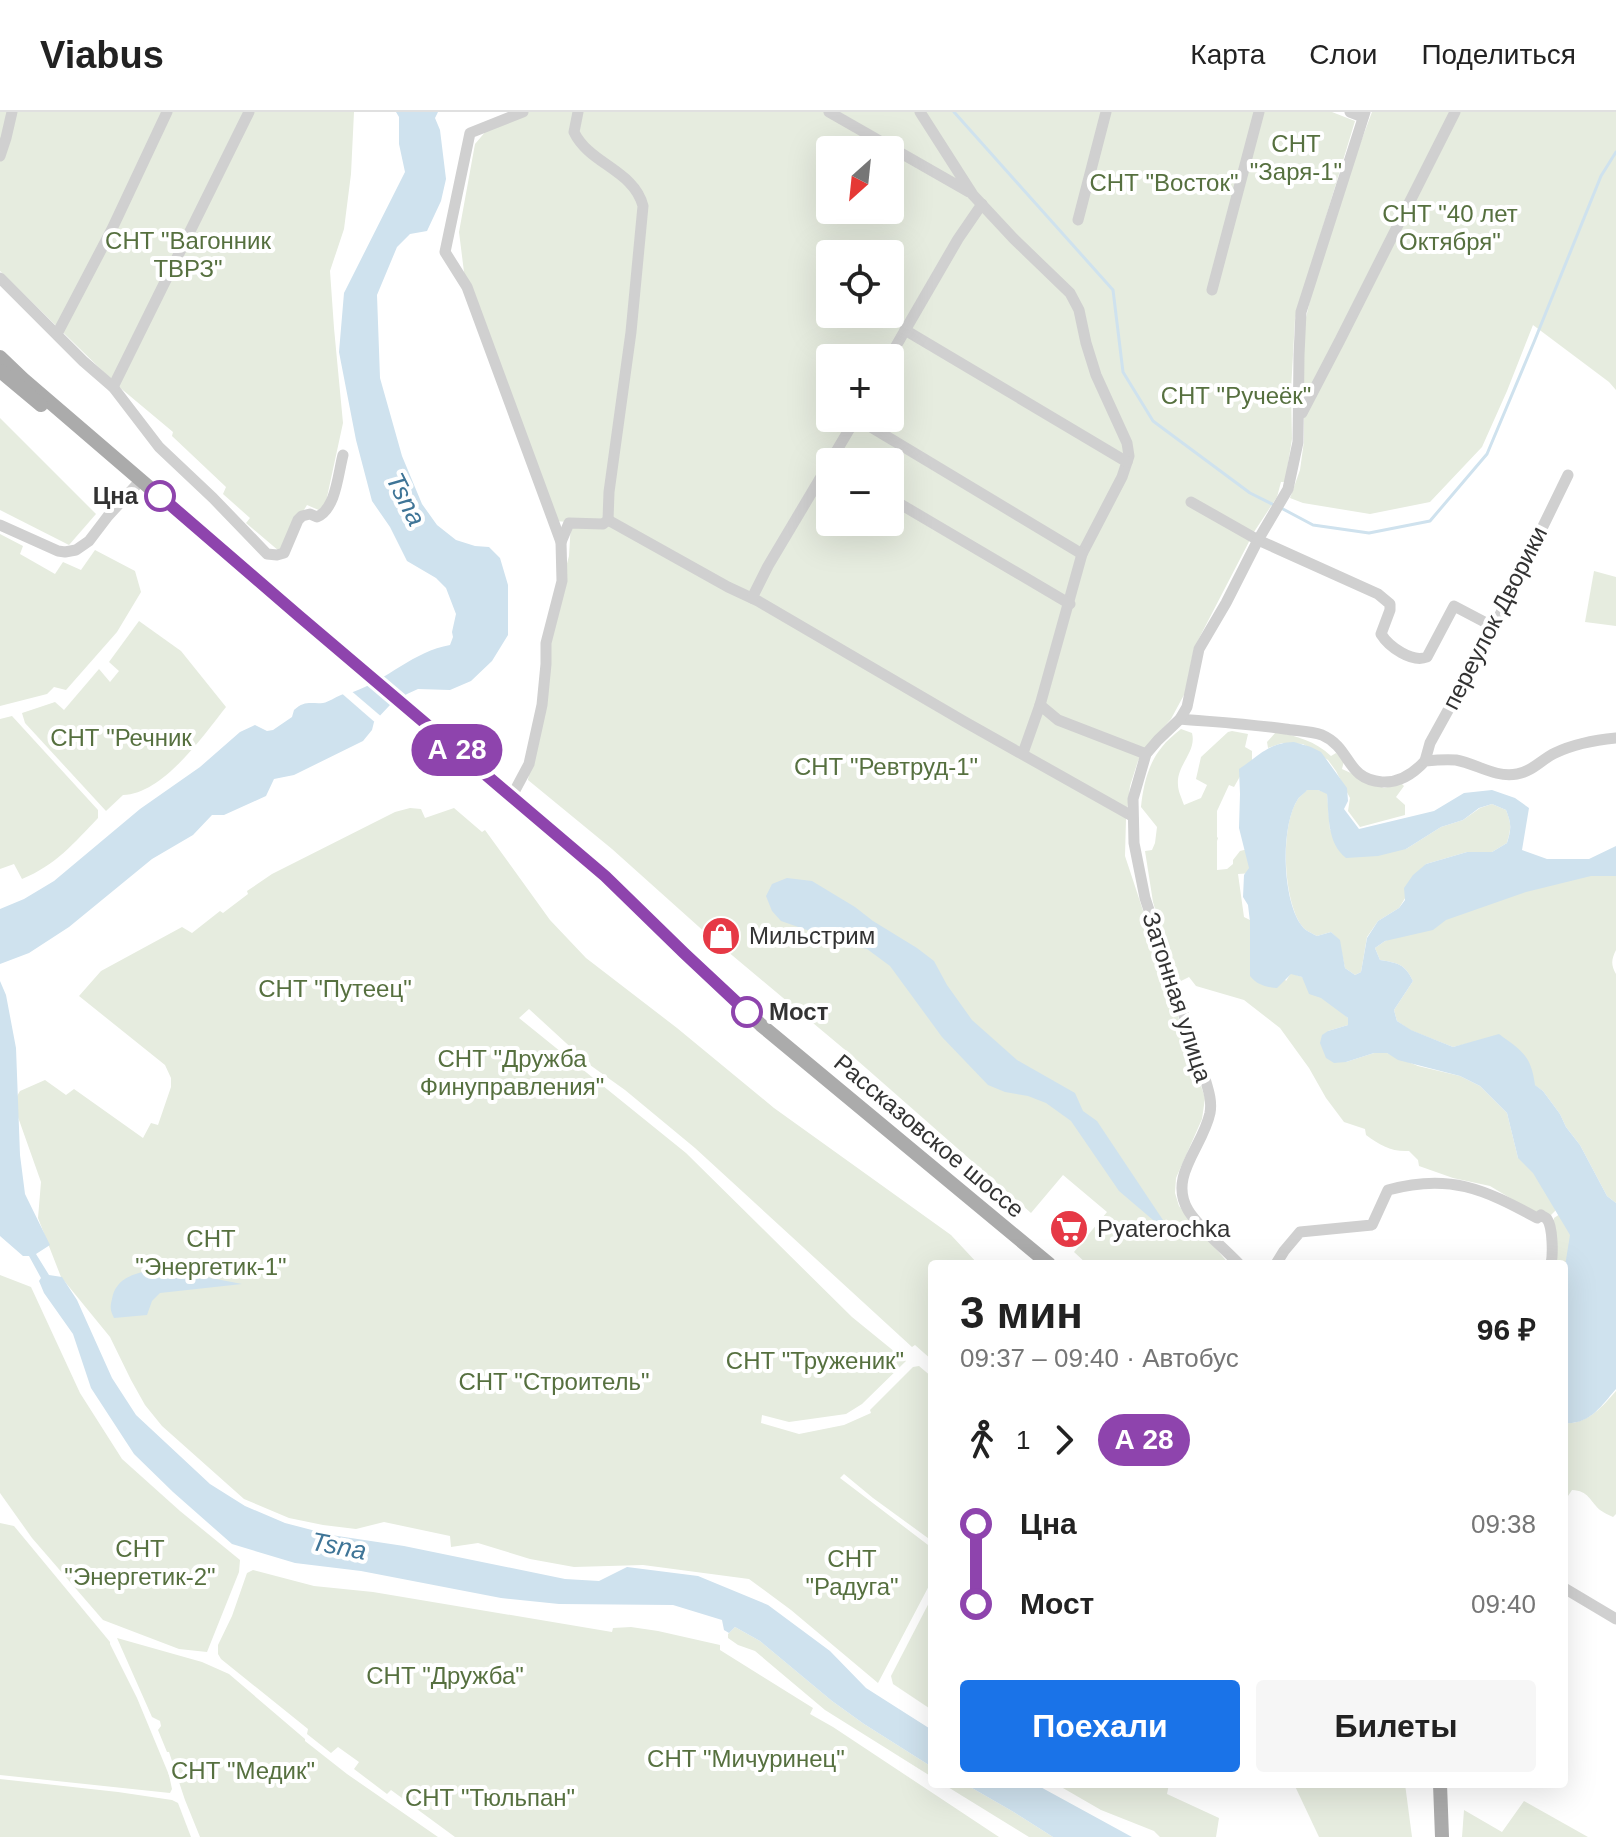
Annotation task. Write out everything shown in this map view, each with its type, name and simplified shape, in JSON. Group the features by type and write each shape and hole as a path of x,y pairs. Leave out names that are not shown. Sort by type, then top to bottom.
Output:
{"main road":[{"name":"Рассказовское шоссе","path":"0,357 605,876 761,1025 1044,1260"},
{"name":"Рассказовское шоссе","path":"0,371 27,395 136,476"},
{"path":"1440,1788 1442,1837"}],"street":[{"path":"0,156 12,112"},
{"path":"57,334 112,229 167,112"},
{"path":"113,387 249,112"},
{"path":"512,796 531,757 542,705 546,643 562,581 561,542 467,287 445,252 470,133 523,112"},
{"path":"561,542 569,523 603,524 608,520 643,206 633,185 581,144 574,132 578,112"},
{"path":"829,112 973,195"},
{"path":"920,112 973,195 1070,293 1079,310 1096,375 1124,433 1128,450 1122,477 1082,554 1070,604 1023,753"},
{"path":"1078,220 1106,112"},
{"path":"1212,290 1259,112"},
{"path":"1350,112 1364,115 1301,312 1298,442 1288,489 1199,649 1191,693 1180,719 1316,733 1344,752 1356,773 1382,782 1400,780 1425,761 1458,760 1507,776 1521,774 1571,747 1616,738"},
{"path":"1299,417 1455,112"},
{"path":"897,344 982,204"},
{"path":"0,278 113,387 159,447 267,554 284,553 302,516 310,514 317,517 326,512 333,497 343,455"},
{"path":"905,330 1127,462"},
{"path":"839,448 856,418 1082,554"},
{"name":"переулок Дворики","path":"1425,761 1430,743 1494,627 1568,475"},
{"path":"0,525 58,551 76,550 89,541 136,476"},
{"path":"752,598 816,486"},
{"path":"1191,502 1258,540 1378,594 1390,604 1381,634 1387,643 1419,660 1423,660 1432,650 1454,606 1494,627"},
{"path":"904,506 1070,604"},
{"path":"608,520 752,598 1132,816"},
{"path":"1040,705 1058,720 1146,754"},
{"name":"Затонная улица","path":"1180,719 1146,754 1135,788 1132,816 1138,869 1147,906 1210,1095 1210,1114 1184,1176 1181,1193 1190,1214 1235,1260"},
{"path":"1278,1260 1300,1232 1372,1225 1388,1190 1410,1184 1442,1183 1469,1186 1537,1218 1541,1215 1545,1217 1551,1234 1552,1260"},
{"path":"1568,1590 1616,1619"}],"green space":[{"name":"СНТ \"Вагонник ТВРЗ\"","path":"0,112 354,112 344,229 330,271 343,423 324,511 307,505 279,551 246,523 250,518 223,494 226,487 172,436 173,432 118,386 0,271"},
{"name":"СНТ \"Ревтруд-1\"","path":"524,112 1104,112 1075,221 1080,225 1109,112 1256,112 1208,293 1212,295 1262,112 1332,112 1355,121 1295,319 1292,439 1285,482 1281,482 1277,497 1254,532 1194,648 1185,693 1171,719 1138,761 1130,786 1126,819 1125,856 1205,1098 1202,1119 1176,1178 1175,1193 1179,1206 1226,1260 1083,1260 1074,1252 1107,1212 1063,1175 1031,1213 612,849 528,780 542,692 546,643 569,556 571,522 552,521 465,280 459,232 475,144 486,131"},
{"name":"СНТ \"40 лет Октября\"","path":"1372,112 1616,112 1616,390 1533,325 1482,447 1430,502 1370,514 1290,498 1300,470 1304,441 1304,326 1312,292"},
{"path":"0,418 96,514 69,545 0,510"},
{"name":"СНТ \"Речник","path":"0,534 23,546 20,554 55,574 63,562 81,570 95,550 135,571 141,592 117,632 66,690 54,687 47,694 0,706"},
{"path":"1594,571 1616,577 1616,626 1585,622"},
{"name":"СНТ \"Речник","path":"139,621 181,651 226,707 181,762 153,785 123,795 106,811 25,723 22,713 55,702 64,710 99,669 110,682 119,671 109,662"},
{"name":"СНТ \"Речник","path":"12,716 98,810 98,818 64,853 22,879 14,864 0,869 0,719"},
{"path":"1181,729 1192,733 1193,740 1178,778 1184,805 1201,798 1207,785 1196,779 1201,757 1228,732 1248,734 1245,747 1252,751 1252,764 1243,771 1234,787 1229,785 1217,811 1217,870 1227,869 1240,851 1252,848 1253,873 1238,874 1244,917 1254,922 1286,981 1291,973 1302,977 1348,1018 1348,1025 1328,1031 1346,1062 1374,1053 1387,1053 1418,1066 1460,1076 1480,1086 1507,1113 1518,1158 1522,1157 1559,1207 1551,1215 1532,1211 1490,1186 1419,1166 1418,1160 1409,1151 1386,1147 1366,1135 1365,1129 1344,1122 1280,1028 1244,1000 1196,986 1189,977 1179,982 1153,902 1145,851 1152,850 1157,827 1141,807 1153,760 1164,744"},
{"path":"1276,732 1319,746 1331,756 1336,753 1344,761 1342,769 1384,788 1401,783 1404,786 1396,797 1405,805 1405,815 1360,827 1348,811 1350,798 1328,760 1303,744 1282,743 1268,748 1267,742"},
{"path":"1307,790 1327,793 1330,830 1406,849 1441,827 1463,820 1492,804 1506,810 1510,823 1507,843 1492,852 1467,852 1426,864 1399,908 1378,921 1367,937 1361,972 1355,975 1345,968 1339,940 1331,932 1317,936 1305,929 1291,899 1286,862 1288,826 1298,799"},
{"path":"454,808 482,832 485,830 550,920 586,958 774,1108 951,1235 974,1260 928,1260 928,1356 915,1345 912,1347 695,1148 590,1065 529,1009 519,1018 686,1153 852,1317 906,1361 862,1404 846,1414 789,1422 762,1415 761,1423 799,1434 844,1425 871,1413 870,1410 913,1367 919,1366 928,1374 928,1538 844,1474 840,1478 928,1545 928,1588 878,1683 749,1579 643,1565 574,1567 530,1559 478,1543 451,1547 450,1536 384,1522 356,1529 289,1518 244,1499 162,1426 145,1405 110,1337 61,1277 38,1218 41,1182 13,1103 20,1091 45,1080 66,1095 74,1089 143,1138 151,1123 158,1125 171,1087 165,1065 79,996 101,971 182,927 192,933 272,874 395,812 421,809 425,818"},
{"path":"1537,872 1616,876 1616,950 1612,962 1616,974 1616,1203 1607,1196 1580,1145 1543,1091 1474,1042 1453,1047 1410,1030 1397,1021 1394,1010 1413,981 1400,965 1380,960 1375,948"},
{"path":"1566,1210 1577,1218 1568,1264 1568,1260 1555,1260 1554,1218"},
{"name":"СНТ \"Энергетик-2\"","path":"0,1275 31,1287 80,1393 122,1459 240,1560 239,1572 207,1652 179,1649 103,1620 32,1538 0,1493"},
{"path":"1616,1391 1616,1514 1613,1517 1600,1510 1585,1494 1572,1490 1568,1496 1568,1423 1587,1418"},
{"path":"0,1523 14,1526 110,1642 169,1775 170,1793 0,1775"},
{"path":"253,1570 314,1586 373,1592 612,1632 613,1628 631,1627 720,1645 720,1650 813,1708 810,1714 999,1837 455,1837 391,1790 387,1794 354,1769 359,1762 338,1747 331,1753 307,1734 308,1729 221,1659 218,1645 247,1573"},
{"path":"928,1605 928,1707 893,1684 891,1676"},
{"path":"735,1627 760,1641 832,1701 928,1764 928,1774 825,1710 755,1651 738,1645 728,1638"},
{"name":"СНТ \"Медик\"","path":"117,1638 202,1662 229,1674 347,1774 438,1837 200,1837 158,1730 160,1721 152,1717"},
{"path":"0,1779 172,1800 178,1803 191,1837 0,1837"},
{"path":"949,1788 972,1788 1053,1837 1029,1837"},
{"path":"1063,1788 1168,1788 1167,1794 1219,1818 1216,1837 1160,1837 1154,1831 1101,1810"},
{"path":"1296,1788 1406,1788 1412,1837 1319,1837"},
{"path":"1524,1801 1588,1837 1462,1837 1464,1810 1502,1832"}],"water":[{"name":"Tsna","path":"396,112 438,112 435,118 440,130 446,179 441,201 427,231 410,234 397,247 377,295 380,378 402,456 422,504 437,525 456,540 489,547 500,558 508,585 508,635 492,661 471,681 450,690 418,689 407,694 390,705 374,722 363,741 294,775 274,779 266,796 224,815 212,815 193,835 152,859 69,927 29,953 0,964 0,909 54,881 140,809 200,767 240,732 255,725 267,731 273,730 292,717 294,710 301,705 325,702 353,692 424,653 450,645 456,614 446,588 436,578 407,561 390,527 372,501 356,440 339,352 344,293 405,172"},
{"path":"1294,742 1321,752 1347,788 1348,801 1344,809 1359,829 1434,811 1464,793 1492,790 1515,798 1529,808 1522,850 1547,859 1589,859 1616,846 1616,876 1591,876 1526,892 1446,920 1433,930 1385,941 1375,948 1380,960 1400,965 1413,981 1394,1010 1397,1021 1453,1047 1499,1034 1524,1055 1531,1067 1535,1085 1560,1114 1607,1196 1616,1203 1616,1389 1588,1418 1568,1423 1566,1260 1570,1235 1533,1173 1518,1158 1507,1113 1480,1086 1460,1076 1398,1060 1387,1053 1374,1053 1334,1063 1326,1058 1320,1043 1322,1035 1348,1025 1348,1018 1321,998 1309,994 1302,977 1291,974 1277,988 1262,985 1250,976 1250,922 1248,905 1243,897 1244,875 1249,868 1239,828 1239,769 1277,745","holes":["1307,790 1327,794 1332,837 1346,858 1378,856 1406,849 1441,827 1463,820 1479,808 1492,804 1506,810 1510,823 1507,843 1492,852 1467,852 1426,864 1413,875 1404,888 1405,900 1399,908 1378,921 1367,938 1361,972 1355,975 1345,968 1340,940 1331,932 1317,936 1302,926 1295,914 1287,882 1286,844 1292,811"]},
{"path":"787,878 812,881 934,961 972,1020 1017,1060 1075,1093 1083,1111 1097,1121 1165,1223 1153,1220 1119,1191 1071,1121 1046,1103 988,1085 942,1037 890,966 867,949 781,921 772,911 766,896 772,884"},
{"name":"Tsna","path":"0,981 6,995 16,1048 20,1155 25,1194 50,1245 36,1254 49,1275 62,1277 77,1300 112,1378 136,1415 210,1484 245,1506 285,1523 331,1535 404,1546 565,1579 599,1581 627,1567 698,1576 768,1605 830,1651 866,1688 928,1727 928,1764 832,1701 760,1641 735,1627 729,1633 724,1630 722,1620 673,1605 559,1604 501,1598 361,1571 295,1563 232,1544 134,1454 91,1388 73,1334 44,1293 39,1281 41,1278 29,1256 23,1256 0,1236"},
{"path":"164,1267 242,1284 160,1293 152,1301 147,1315 114,1318 111,1304 119,1284 132,1276"},
{"path":"972,1788 1042,1788 1132,1837 1053,1837"}],"pier":[{"path":"349,689 383,718 378,725 339,691"}],"waterway":[{"path":"954,112 1113,290 1123,372 1153,421 1250,493 1274,505"},
{"path":"1281,508 1313,525 1369,533 1430,521 1487,454 1601,176 1616,152"}],"bus line":[{"path":"160,496 605,876 747,1012"}],"place":[{"name":"Цна","path":"160,496"},
{"name":"Мильстрим","path":"721,936"},
{"name":"Мост","path":"747,1012"},
{"name":"Pyaterochka","path":"1069,1229"}],"park label":[{"name":"СНТ \"Заря-1\"","path":"1296,158"},
{"name":"СНТ \"Восток\"","path":"1164,183"},
{"name":"СНТ \"Ручеёк\"","path":"1236,396"},
{"name":"СНТ \"Путеец\"","path":"335,989"},
{"name":"СНТ \"Дружба Финуправления\"","path":"512,1073"},
{"name":"СНТ \"Энергетик-1\"","path":"211,1253"},
{"name":"СНТ \"Труженик\"","path":"815,1361"},
{"name":"СНТ \"Строитель\"","path":"554,1382"},
{"name":"СНТ \"Радуга\"","path":"852,1573"},
{"name":"СНТ \"Дружба\"","path":"445,1676"},
{"name":"СНТ \"Мичуринец\"","path":"746,1759"},
{"name":"СНТ \"Тюльпан\"","path":"490,1798"}]}
